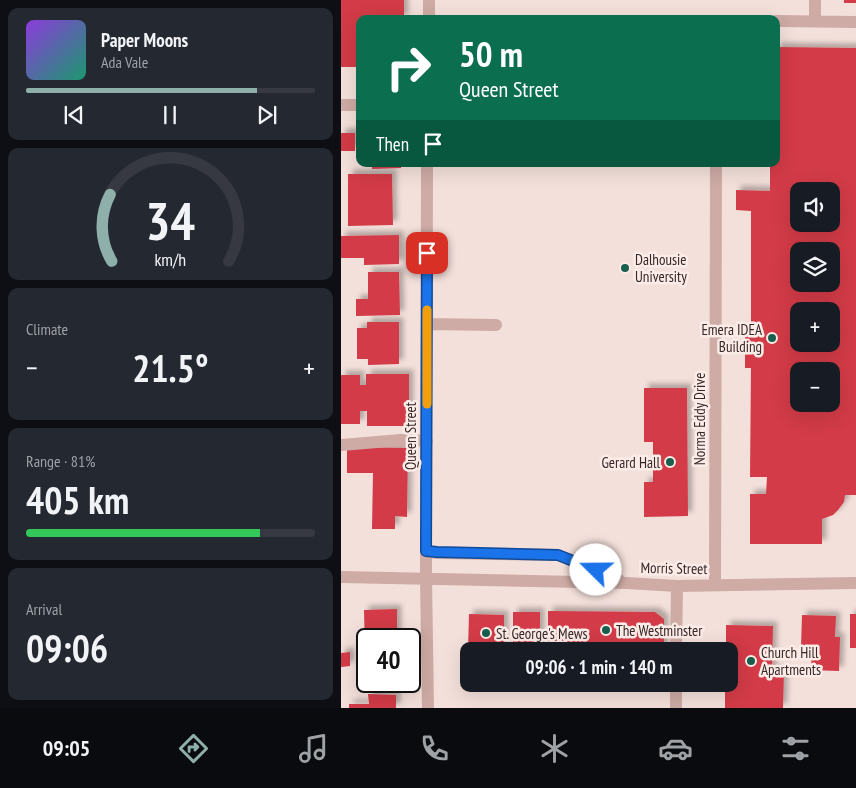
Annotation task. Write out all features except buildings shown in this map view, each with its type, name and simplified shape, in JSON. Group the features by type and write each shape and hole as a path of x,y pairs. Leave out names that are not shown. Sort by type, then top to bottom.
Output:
{"street":[{"path":"429,0 429,15"},
{"path":"815,0 815,21"},
{"path":"780,21 856,22"},
{"path":"341,105 356,105"},
{"name":"Queen Street","path":"427,167 426,578 428,708"},
{"name":"Norma Eddy Drive","path":"715,585 716,167"},
{"path":"427,324 496,325"},
{"path":"341,444 401,440 427,441"},
{"path":"426,551 558,555 626,583"},
{"name":"Morris Street","path":"341,577 626,583 677,586 856,583"},
{"path":"676,642 677,586"},
{"path":"676,692 676,708"}],"slow traffic":[{"path":"427,310 427,404"}],"place":[{"name":"Dalhousie University","path":"625,268"},
{"name":"Emera IDEA Building","path":"772,338"},
{"name":"Gerard Hall","path":"670,462"},
{"name":"The Westminster","path":"606,630"},
{"name":"St. George's Mews","path":"486,633"},
{"name":"Church Hill Apartments","path":"751,661"}],"route":[{"path":"427,253 426,551 558,555 596,570"}]}
